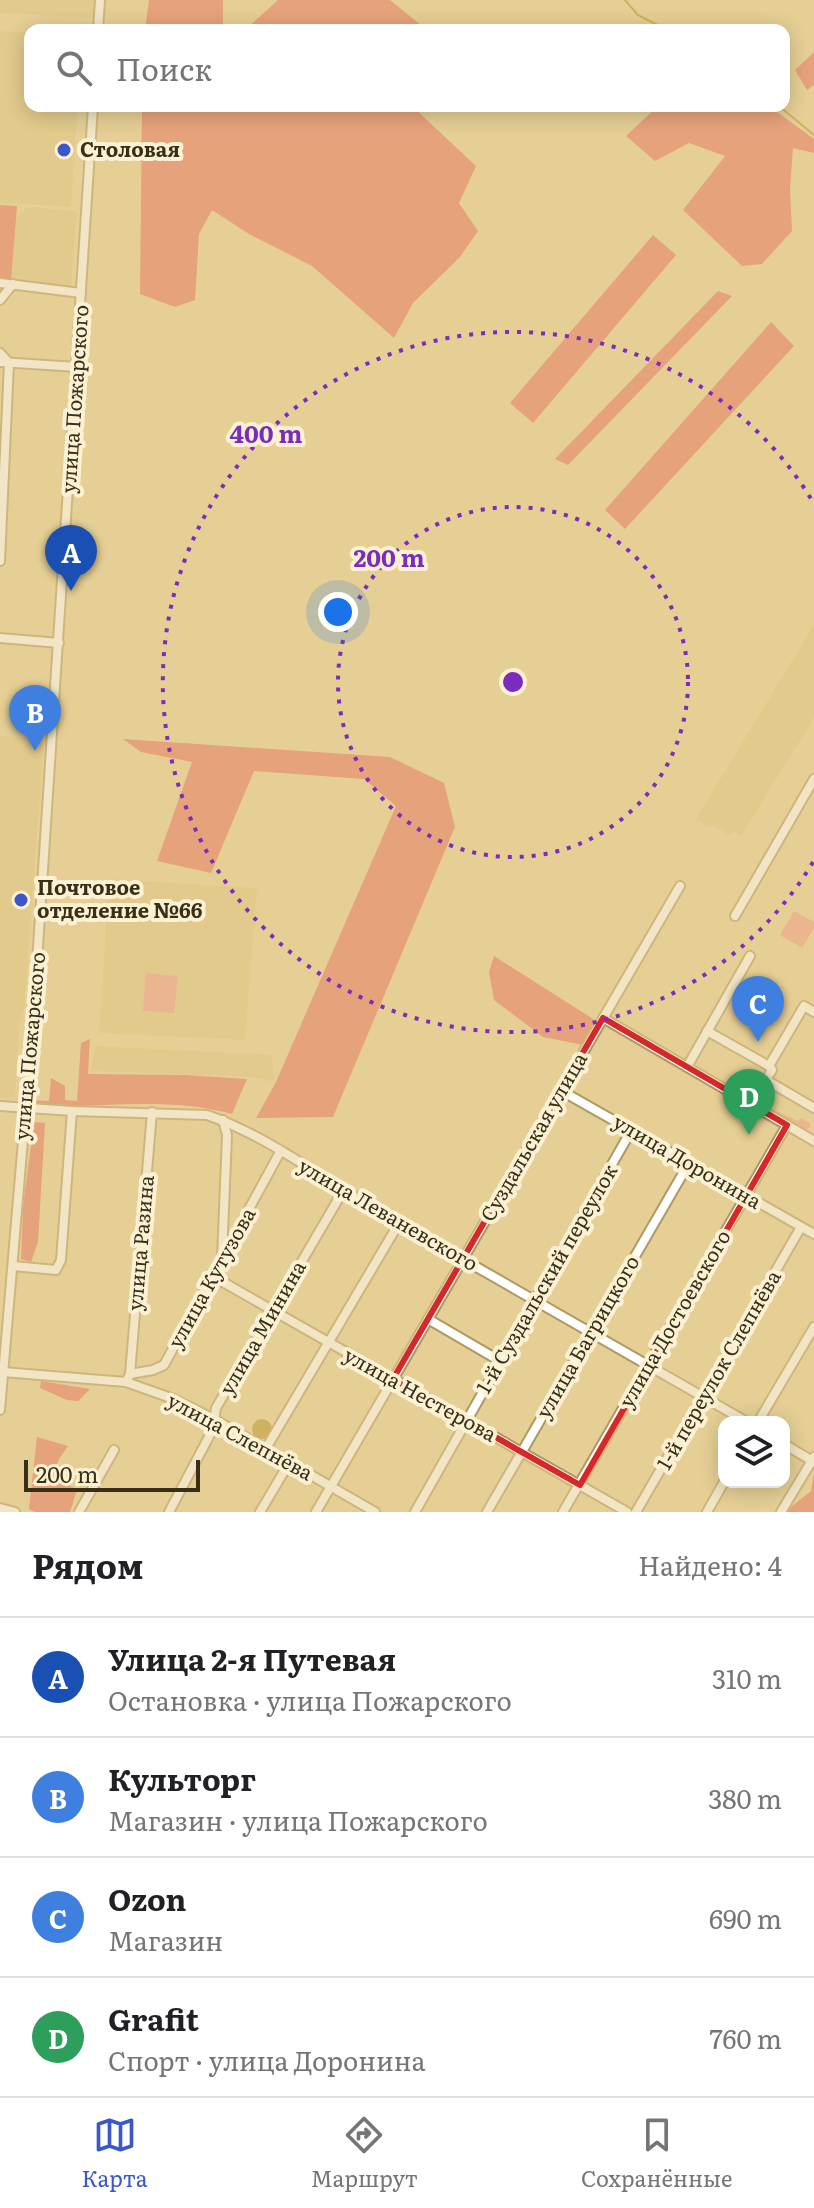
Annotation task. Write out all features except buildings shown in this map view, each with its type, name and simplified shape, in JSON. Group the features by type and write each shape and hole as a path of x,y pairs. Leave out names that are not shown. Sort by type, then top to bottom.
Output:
{"street":[{"path":"98,24 100,0"},
{"name":"улица Пожарского","path":"0,1410 59,643 93,112"},
{"path":"0,283 81,293"},
{"path":"0,300 13,284"},
{"path":"0,353 4,362 0,561"},
{"path":"4,362 77,367"},
{"path":"0,638 59,643"},
{"path":"735,916 814,779"},
{"name":"Суздальская улица","path":"316,1512 680,886"},
{"path":"687,1067 750,956"},
{"path":"769,1066 804,1006 814,1012"},
{"path":"603,1018 814,1141"},
{"path":"707,1031 769,1066 772,1070 766,1080 814,1108"},
{"name":"улица Доронина","path":"560,1090 814,1234"},
{"name":"улица Леваневского","path":"0,1106 207,1115 223,1120 246,1130 343,1191 736,1416"},
{"path":"13,1266 56,1270 61,1260 72,1111"},
{"name":"улица Разина","path":"128,1378 152,1112"},
{"path":"222,1263 227,1135 223,1120"},
{"name":"улица Достоевского","path":"563,1512 787,1125"},
{"name":"1-й Суздальский переулок","path":"415,1512 632,1129"},
{"name":"улица Кутузова","path":"128,1378 164,1365 280,1152"},
{"name":"улица Багрицкого","path":"487,1512 689,1163"},
{"name":"улица Минина","path":"169,1512 213,1429 216,1408 343,1191"},
{"path":"265,1450 399,1223"},
{"name":"1-й переулок Слепнёва","path":"636,1512 801,1227"},
{"name":"улица Нестерова","path":"214,1277 627,1512"},
{"path":"428,1319 500,1361"},
{"path":"762,1416 814,1327"},
{"name":"улица Слепнёва","path":"3,1372 128,1378 214,1419 375,1512"},
{"path":"781,1512 813,1460 790,1447"},
{"path":"79,1512 114,1450"},
{"path":"260,1512 289,1463"},
{"path":"707,1512 721,1488"},
{"path":"0,1508 15,1512"}],"highlighted area":[{"path":"603,1018 787,1125 580,1485 393,1379"}],"shaded area":[{"path":"0,0 97,0 95,18 0,13"},
{"path":"149,0 223,0 223,24 146,24"},
{"path":"278,0 390,0 420,24 252,24"},
{"path":"0,31 24,33 24,112 78,112 71,207 0,203"},
{"path":"814,52 814,85 807,90 795,70"},
{"path":"142,112 418,112 476,166 459,203 478,231 460,257 413,303 394,338 312,266 249,234 212,210 199,234 195,300 175,307 140,294"},
{"path":"652,112 777,112 814,139 814,153 793,148 790,189 792,231 762,264 742,266 683,210 725,156 689,143 655,161 626,136"},
{"path":"0,205 17,206 11,281 0,279"},
{"path":"28,207 77,211 71,288 11,281 16,217"},
{"path":"653,235 676,255 533,423 510,403"},
{"path":"718,291 732,296 568,465 555,459"},
{"path":"771,322 794,346 625,529 605,510"},
{"path":"814,624 814,718 741,836 735,832 728,835 715,826 708,827 696,819"},
{"path":"0,736 44,740 15,1098 0,1097"},
{"path":"123,739 390,757 444,783 455,827 333,1117 256,1118 276,1082 396,806 364,779 254,771 211,873 157,861 192,762 141,752"},
{"path":"109,879 257,888 245,1040 99,1033"},
{"path":"794,911 814,922 814,928 802,948 780,935"},
{"path":"494,956 598,1022 583,1045 543,1037 494,1000 489,972"},
{"path":"146,973 178,976 174,1013 143,1011"},
{"path":"90,1039 88,1074 247,1079 232,1114 184,1105 36,1106 32,1103 31,1100 49,1101 51,1078 65,1086 65,1100 77,1101 81,1043"},
{"path":"95,1046 272,1055 274,1082 253,1077 91,1071"},
{"path":"768,1107 798,1121 801,1118 810,1123 810,1127 804,1132 766,1110"},
{"path":"34,1122 45,1123 38,1242 31,1262 21,1259 23,1207"},
{"path":"41,1381 90,1389 78,1401 67,1400 40,1388"},
{"path":"262,1419 269,1422 272,1429 269,1436 262,1439 255,1436 252,1429 255,1422"},
{"path":"37,1437 68,1446 53,1475 77,1490 70,1512 35,1512 29,1509"},
{"path":"814,1472 814,1512 787,1512 811,1491"}],"waterway":[{"path":"625,0 638,15 655,24"},
{"path":"786,112 814,135"}],"place":[{"name":"Столовая","path":"64,150"},
{"name":"Улица 2-я Путевая","path":"71,591"},
{"name":"Культорг","path":"35,751"},
{"name":"Почтовое отделение №66","path":"21,900"},
{"name":"Ozon","path":"758,1042"},
{"name":"Grafit","path":"749,1135"}]}
